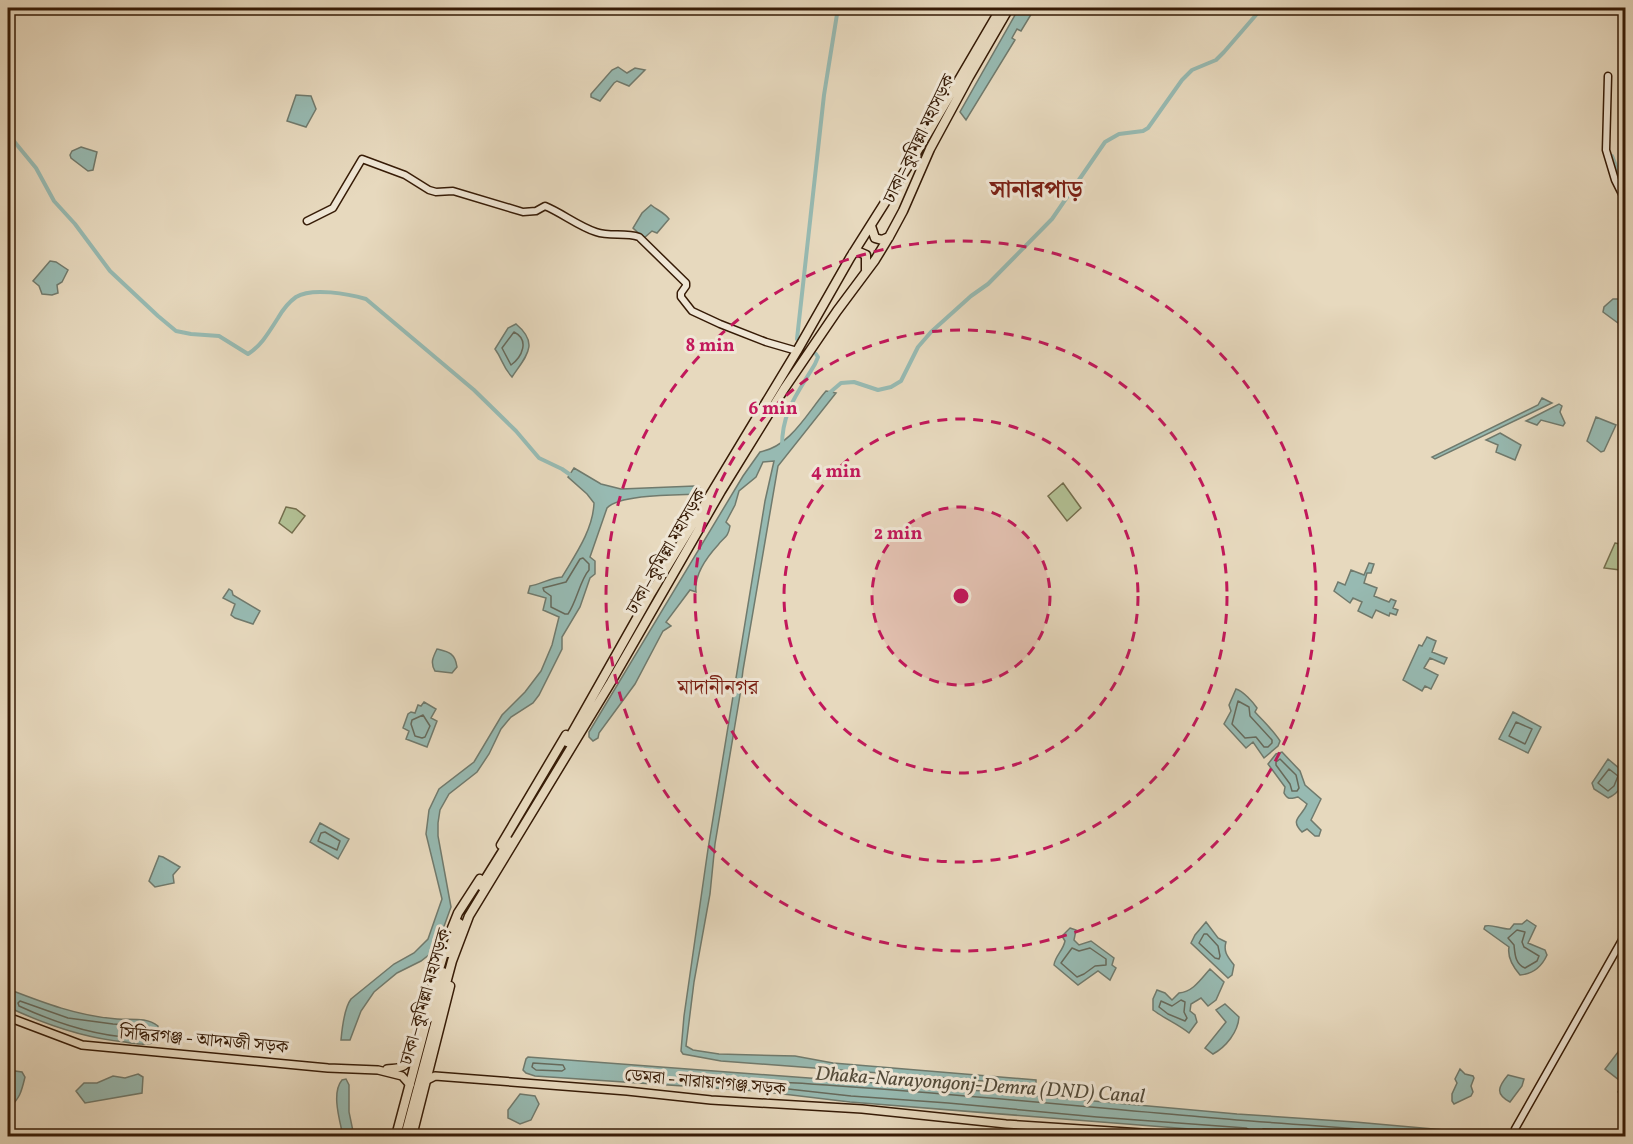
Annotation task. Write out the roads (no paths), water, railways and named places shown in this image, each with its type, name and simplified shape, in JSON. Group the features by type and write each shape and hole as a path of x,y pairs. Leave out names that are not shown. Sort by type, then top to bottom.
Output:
{"highway":[{"name":"ঢাকা–কুমিল্লা মহাসড়ক","path":"405,1137 452,961 465,922 607,680 650,595 1001,8"},
{"name":"ঢাকা–কুমিল্লা মহাসড়ক","path":"398,1137 438,990 459,924 790,379 889,237 930,149 1009,8"},
{"path":"871,226 875,238 882,240 889,237"},
{"path":"853,253 859,252 866,255 865,273"},
{"path":"398,1137 438,973 458,913 509,833 593,690 607,680"},
{"path":"412,1137 431,1076 454,973 472,921 597,713 607,680"}],"main road":[{"path":"378,1070 406,1064 418,1033 435,975 438,973"},
{"name":"সিদ্ধিরগঞ্জ - আদমজী সড়ক","path":"8,1017 89,1046 328,1068 378,1070 402,1076"},
{"path":"410,1084 402,1076 408,1073 414,1065"},
{"name":"ডেমরা - নারায়ণগঞ্জ সড়ক","path":"431,1076 1188,1137"}],"street":[{"path":"1608,76 1606,150 1615,180 1626,202"},
{"path":"307,221 333,208 363,159 405,175 436,192 447,190 523,212 536,211 545,206 594,231 607,235 639,237 686,283 681,297 692,311 766,342 797,351"},
{"path":"1515,1128 1626,933"}],"water":[{"path":"1019,8 1035,8 1021,31 1017,29 1012,38 1015,40 966,120 960,112"},
{"path":"618,67 627,73 635,68 645,70 629,86 617,81 614,83 600,101 591,97 591,94 612,70"},
{"path":"296,95 311,96 316,109 306,127 287,121"},
{"path":"81,147 97,152 93,170 88,171 71,158 72,151"},
{"path":"651,205 669,219 657,233 652,231 644,238 633,228 642,213"},
{"path":"50,261 68,270 62,282 57,285 58,293 52,295 42,294 39,286 33,281"},
{"path":"1613,299 1619,299 1625,303 1624,323 1618,323 1603,312 1604,307"},
{"path":"516,324 523,331 529,344 526,356 512,377 495,349 508,328"},
{"path":"826,391 836,393 778,466 715,844 710,894 694,982 686,1046 693,1050 719,1054 795,1056 833,1063 1036,1080 1036,1087 721,1061 683,1054 681,1051 708,849 765,501 774,461 763,462 756,477 739,491 726,522 730,526 728,533 702,567 697,579 696,592 690,590 666,622 671,626 663,631 635,684 599,733 598,738 593,741 589,737 589,732 743,476 760,452 781,443 798,428"},
{"path":"1542,398 1552,403 1435,459 1432,457 1538,405"},
{"path":"1559,404 1562,406 1560,412 1565,423 1563,426 1541,420 1537,425 1526,421"},
{"path":"1596,417 1616,425 1604,451 1601,452 1587,441"},
{"path":"1500,433 1521,445 1515,460 1496,452 1498,445 1486,440"},
{"path":"574,468 601,484 621,489 695,486 702,491 698,494 624,500 607,508 590,557 595,561 595,574 590,578 580,607 562,637 562,649 539,695 533,703 511,717 501,729 477,772 449,794 440,810 438,836 451,907 438,943 421,961 397,973 374,992 361,1011 350,1040 341,1040 345,1013 351,999 394,964 414,953 428,939 442,899 426,834 429,810 439,789 474,762 502,715 525,692 541,671 552,645 559,617 543,610 546,598 528,593 530,586 562,577 590,523 594,503 568,477"},
{"path":"1369,563 1374,564 1371,573 1367,573 1364,583 1377,588 1374,596 1389,602 1391,599 1396,601 1393,608 1398,610 1396,615 1390,613 1389,616 1376,610 1372,618 1358,611 1362,602 1353,598 1350,603 1334,591 1338,582 1345,585 1351,570 1364,575"},
{"path":"229,589 233,595 260,611 253,624 231,615 235,604 223,598"},
{"path":"1427,637 1436,641 1432,652 1447,658 1444,664 1430,658 1424,668 1438,675 1431,689 1425,686 1422,691 1403,680 1419,645 1422,646"},
{"path":"437,649 448,652 455,659 457,667 452,673 435,671 433,668 433,657"},
{"path":"1236,689 1245,694 1253,703 1257,708 1255,712 1280,741 1278,746 1264,758 1253,742 1246,748 1224,724 1231,711 1229,705"},
{"path":"424,702 436,709 431,718 437,721 427,747 406,739 409,731 403,728 408,714 415,713 418,705 421,706"},
{"path":"1513,712 1541,727 1528,753 1499,739"},
{"path":"1282,752 1300,771 1305,785 1321,799 1311,820 1321,830 1319,836 1315,836 1307,829 1302,832 1298,828 1298,818 1307,804 1298,797 1287,797 1284,793 1285,787 1268,764 1276,754"},
{"path":"1608,759 1619,768 1625,764 1625,769 1620,788 1608,798 1594,789 1592,783"},
{"path":"320,823 349,839 338,859 310,842"},
{"path":"159,856 180,867 173,875 174,883 155,887 149,881"},
{"path":"1527,920 1536,926 1528,943 1545,950 1547,955 1536,969 1520,975 1511,962 1509,947 1484,929 1488,926 1510,929 1514,924 1522,924"},
{"path":"1206,922 1218,938 1226,942 1226,952 1234,965 1232,975 1228,978 1191,943"},
{"path":"1070,928 1076,930 1074,940 1079,945 1091,941 1114,958 1112,965 1116,968 1110,980 1098,971 1078,985 1054,965 1065,941 1062,936"},
{"path":"1210,969 1224,982 1216,1000 1208,1006 1201,998 1191,1004 1190,1011 1195,1015 1197,1022 1189,1033 1153,1010 1153,999 1157,990 1165,993 1172,1000 1179,993 1193,988"},
{"path":"8,989 75,1012 117,1019 149,1021 158,1026 157,1041 141,1044 109,1040 80,1034 36,1020 8,1007"},
{"path":"1225,1004 1239,1017 1238,1023 1230,1038 1213,1054 1205,1048 1226,1022 1216,1010"},
{"path":"1618,1052 1625,1058 1625,1098 1618,1092 1624,1084 1605,1069"},
{"path":"528,1057 983,1091 1512,1136 1277,1136 850,1102 757,1091 535,1076 523,1070"},
{"path":"1460,1069 1465,1074 1473,1076 1471,1086 1473,1092 1471,1096 1454,1104 1452,1094"},
{"path":"8,1070 22,1072 25,1077 20,1095 8,1110"},
{"path":"138,1074 143,1077 142,1093 85,1103 76,1091 84,1083 97,1083 113,1076 125,1078"},
{"path":"1508,1075 1524,1079 1522,1086 1510,1102 1500,1093 1500,1087"},
{"path":"346,1079 349,1085 349,1112 354,1136 343,1136 337,1107 337,1092 342,1080"},
{"path":"520,1094 535,1096 539,1104 531,1120 520,1124 508,1118 508,1110"}],"waterway":[{"path":"797,339 824,95 838,8"},
{"path":"827,395 841,383 854,382 878,390 891,387 901,381 918,347 931,332 988,284 1052,219 1105,142 1119,134 1143,131 1148,128 1182,80 1192,70 1216,60 1262,8"},
{"path":"8,134 36,168 54,201 75,224 110,271 176,331 219,336 248,354 261,343 296,297 311,292 321,292 366,299 474,390 516,431 539,458 572,476"},
{"path":"1612,156 1626,191"},
{"path":"782,446 788,412 815,364 818,357 816,354"}],"district":[{"name":"সানারপাড়","path":"1036,191"},
{"name":"মাদানীনগর","path":"718,688"}],"water label":[{"name":"Dhaka-Narayongonj-Demra (DND) Canal","path":"980,1086"}]}
